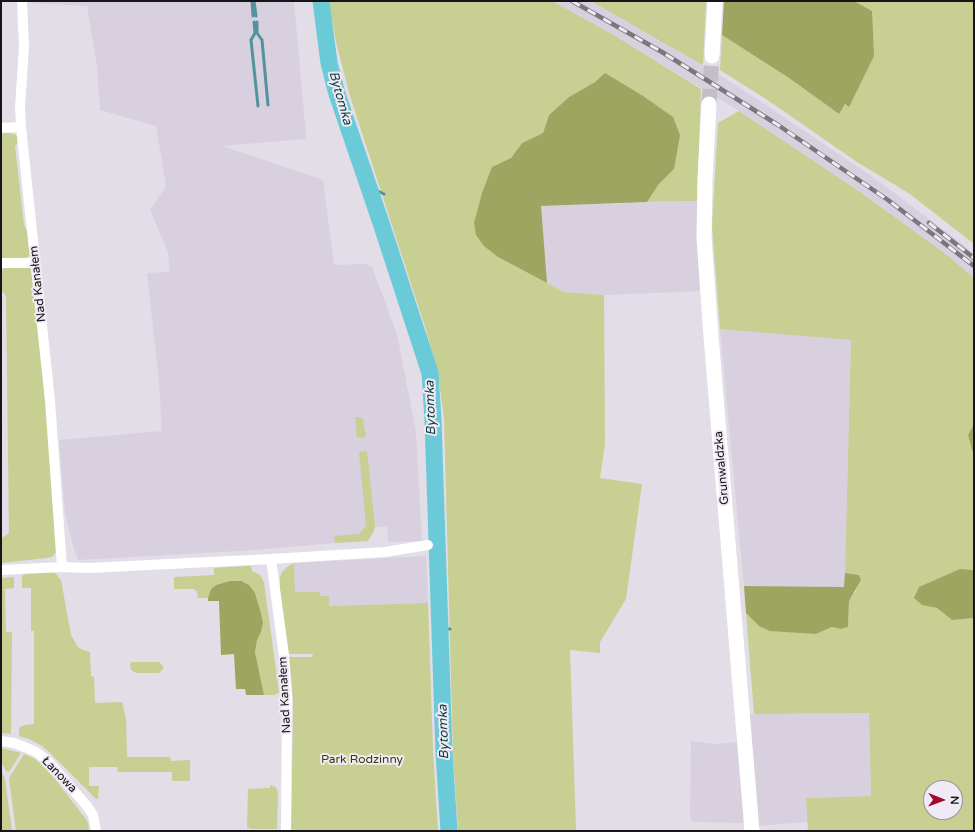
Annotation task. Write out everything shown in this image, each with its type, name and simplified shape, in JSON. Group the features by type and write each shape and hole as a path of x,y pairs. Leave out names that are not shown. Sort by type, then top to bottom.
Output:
{"street":[{"name":"Nad Kanałem","path":"22,1 24,47 20,107 21,127 51,408 62,567"},
{"path":"712,56 715,1"},
{"name":"Grunwaldzka","path":"709,104 704,179 704,238 752,831"},
{"path":"1,128 21,127"},
{"path":"1,263 35,262"},
{"path":"1,570 62,567 89,568 271,559 384,552 428,546"},
{"name":"Nad Kanałem","path":"271,559 284,656 287,697 286,831"},
{"name":"Łanowa","path":"1,741 14,743 27,748 36,752 47,760 80,797 93,815 96,831"}],"shaded area":[{"path":"30,1 294,1 306,136 305,139 223,146 323,180 334,265 366,264 372,267 397,334 416,433 422,541 388,542 387,527 374,527 360,541 240,551 78,560 65,513 59,440 162,431 159,382 147,273 170,272 168,252 150,210 166,186 156,126 100,110 97,66 87,6 30,3"},
{"path":"552,1 591,1 742,89 874,178 960,242 974,254 974,278 947,255 863,194 739,111 612,34"},
{"path":"697,201 700,291 604,295 564,292 547,283 540,206"},
{"path":"720,329 851,339 845,587 744,586"},
{"path":"426,556 428,603 329,606 320,596 319,592 295,592 294,563"},
{"path":"869,713 871,796 806,798 808,822 756,826 747,714"},
{"path":"691,741 716,744 739,742 747,823 693,822 690,819"}],"green space":[{"path":"329,1 552,1 612,34 701,89 697,201 647,202 659,184 674,169 605,73 595,82 569,97 549,115 543,133 522,143 511,158 492,167 498,257 564,292 604,295 605,444 600,478 642,484 626,599 600,642 600,653 570,650 576,831 458,831 453,754 444,418 438,373 426,330 350,96 336,42"},
{"path":"591,1 706,1 703,65 669,46"},
{"path":"724,1 854,1 872,11 874,56 849,107 845,104 839,114 789,78 722,35"},
{"path":"854,1 974,1 974,244 910,194 857,162 766,99 720,70 722,35 789,78 839,114 845,104 849,107 872,11"},
{"path":"605,73 643,96 673,117 680,135 674,169 659,184 647,202 541,206 547,283 498,257 484,246 476,235 474,223 482,193 492,167 511,158 522,143 543,133 549,115 569,97 595,82"},
{"path":"739,111 863,194 947,255 974,278 974,424 968,435 974,457 974,570 960,569 922,605 937,608 952,620 974,618 974,831 808,831 806,798 871,796 869,713 754,714 746,613 759,626 816,634 832,627 841,629 848,627 849,601 856,591 859,575 845,573 851,340 720,329 712,226 718,123"},
{"path":"4,132 14,134 18,137 19,141 15,146 24,225 30,236 30,256 23,259 2,258 1,254 1,133"},
{"path":"4,267 28,267 31,269 43,354 56,552 52,557 1,563 1,539 9,533 6,296 1,290 1,274"},
{"path":"355,417 360,417 363,419 366,437 357,438"},
{"path":"974,424 974,457 968,435"},
{"path":"367,451 375,526 374,531 368,541 335,543 334,536 359,534 366,526 359,452"},
{"name":"Park Rodzinny","path":"294,563 295,592 320,592 320,596 329,596 329,606 428,603 433,752 438,831 291,831 293,698 289,657 312,657 313,654 289,654 280,592 280,578 282,572"},
{"path":"251,566 252,571 260,575 264,582 279,692 275,695 264,695 255,652 257,640 263,623 255,593 249,585 230,581 216,585 211,589 208,598 198,598 197,592 194,589 174,589 174,577 214,575 214,568"},
{"path":"960,569 974,570 974,618 952,620 937,608 922,605 914,598 919,587"},
{"path":"52,572 61,580 71,635 78,647 90,652 91,676 94,677 95,703 122,702 126,718 127,757 170,757 171,761 190,760 190,781 172,781 172,772 118,772 117,767 89,767 89,786 99,786 98,799 96,799 42,746 29,739 19,736 20,727 34,724 34,631 31,631 31,588 22,588 22,576 26,573"},
{"path":"845,573 859,575 861,580 849,601 848,627 841,629 832,627 816,634 770,631 759,626 746,613 744,586 844,587"},
{"path":"14,577 14,588 5,589 6,632 12,632 11,734 1,733 1,578"},
{"path":"230,581 241,581 249,585 255,593 261,613 263,623 257,640 255,652 264,695 246,695 245,689 236,689 234,654 221,655 219,601 208,601 208,598 211,589 216,585"},
{"path":"132,662 159,662 163,666 163,669 159,673 136,673 131,670 130,664"},
{"path":"1,748 21,753 9,772 6,771 1,761"},
{"path":"24,754 35,759 55,779 85,818 88,823 89,831 16,831 9,778"},
{"path":"1,770 5,779 12,831 1,831"},
{"path":"270,785 276,787 278,793 277,829 250,829 247,827 248,789 270,788"}],"waterway":[{"path":"252,1 253,16"},
{"path":"254,1 256,16"},
{"name":"Bytomka","path":"321,1 329,63 337,94 430,373 433,420 444,752 449,831"},
{"path":"254,22 255,33 251,40 258,106"},
{"path":"257,22 257,33 262,40 268,105"},
{"path":"369,187 384,194"},
{"path":"440,629 450,629"}],"tunnel":[{"path":"709,104 712,56"}],"railway":[{"path":"572,1 662,52 778,125 888,200 974,266"},
{"path":"929,223 974,258"}]}
